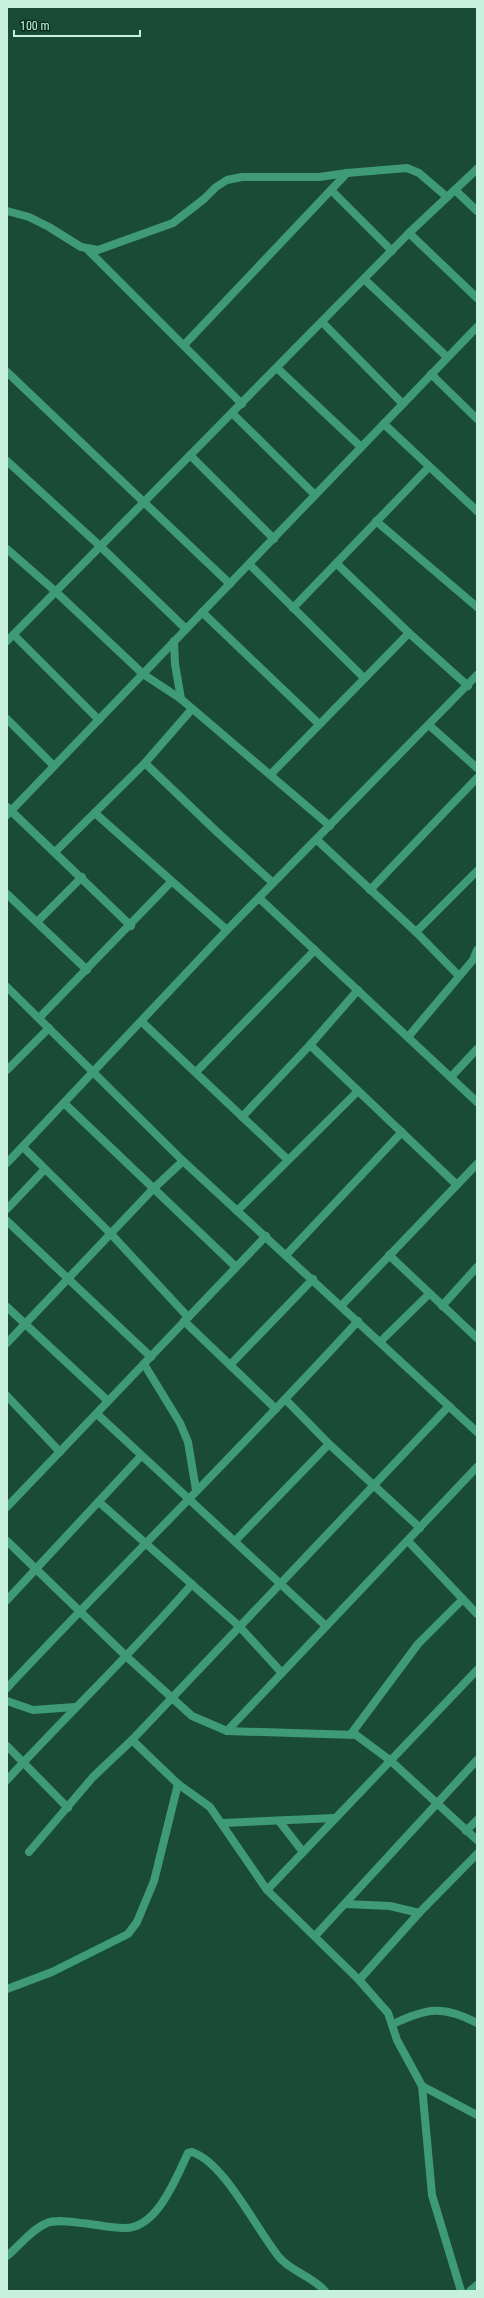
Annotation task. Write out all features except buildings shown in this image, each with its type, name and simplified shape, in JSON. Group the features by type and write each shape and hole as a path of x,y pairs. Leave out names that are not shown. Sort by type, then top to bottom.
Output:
{"street":[{"path":"88,250 108,248 174,223 204,199 216,187 227,180 242,177 319,177 347,172 407,168 419,173 447,197"},
{"path":"7,641 144,501 233,414 409,233 477,168"},
{"path":"184,345 347,172"},
{"path":"331,190 392,251"},
{"path":"455,190 477,211"},
{"path":"7,211 29,217 49,227 72,243 88,250 242,404"},
{"path":"409,233 477,298"},
{"path":"364,279 447,357"},
{"path":"322,322 403,404"},
{"path":"131,926 56,852 8,811 99,720 202,612 250,565 430,374 476,330"},
{"path":"277,368 361,447"},
{"path":"7,372 230,584"},
{"path":"430,374 477,419"},
{"path":"233,414 316,494"},
{"path":"384,424 428,468 477,511"},
{"path":"190,455 274,539"},
{"path":"7,461 100,546 186,629"},
{"path":"293,608 428,468"},
{"path":"376,521 477,607"},
{"path":"7,549 55,591 143,674 181,699 271,774 330,826"},
{"path":"337,564 408,633 468,686"},
{"path":"250,565 364,678"},
{"path":"202,612 319,724"},
{"path":"271,774 408,633"},
{"path":"14,635 99,720"},
{"path":"174,641 175,664 181,699"},
{"path":"7,1163 65,1104 227,930 468,686 477,675"},
{"path":"56,852 96,814 146,762 192,709"},
{"path":"7,719 54,766"},
{"path":"429,725 477,768"},
{"path":"146,762 216,831 273,883"},
{"path":"370,890 477,778"},
{"path":"96,814 227,930"},
{"path":"317,840 416,932 459,976"},
{"path":"416,932 477,871"},
{"path":"37,922 82,878"},
{"path":"39,1018 131,926 171,882"},
{"path":"7,894 87,970"},
{"path":"259,898 477,1102"},
{"path":"196,1072 315,950"},
{"path":"408,1037 473,960 477,950"},
{"path":"7,987 183,1161 477,1432"},
{"path":"242,1117 310,1045 358,990"},
{"path":"142,1022 287,1159"},
{"path":"7,1070 49,1028"},
{"path":"310,1045 457,1185"},
{"path":"451,1078 477,1049"},
{"path":"237,1211 287,1159 358,1091"},
{"path":"65,1104 236,1267"},
{"path":"286,1255 402,1132"},
{"path":"23,1147 44,1170 111,1234 186,1319 230,1365 276,1409"},
{"path":"7,1343 153,1189 183,1161"},
{"path":"342,1306 477,1164"},
{"path":"7,1209 44,1170"},
{"path":"7,1221 150,1357"},
{"path":"7,1507 266,1236"},
{"path":"389,1255 477,1338"},
{"path":"442,1306 477,1267"},
{"path":"230,1365 312,1279"},
{"path":"380,1342 429,1294"},
{"path":"7,1306 108,1402"},
{"path":"7,1688 146,1544 188,1498 286,1400 358,1321"},
{"path":"144,1364 180,1423 188,1442 196,1490"},
{"path":"7,1396 60,1452"},
{"path":"286,1400 328,1444 420,1528"},
{"path":"29,1852 93,1777 132,1740 280,1583 375,1487 449,1406"},
{"path":"97,1414 326,1626"},
{"path":"235,1541 328,1444"},
{"path":"7,1600 37,1570 141,1456"},
{"path":"227,1731 408,1541 477,1466"},
{"path":"7,1493 14,1499"},
{"path":"99,1502 240,1626 282,1673"},
{"path":"7,1541 127,1657 192,1716 227,1731 351,1734 362,1738 391,1761 477,1840"},
{"path":"408,1541 477,1614"},
{"path":"7,1780 75,1707 127,1657 192,1584"},
{"path":"351,1734 418,1644 463,1599"},
{"path":"267,1890 477,1670"},
{"path":"7,1701 33,1710 75,1707"},
{"path":"132,1740 178,1784 210,1807 223,1823 239,1851 267,1890 359,1980 388,2013 393,2024 397,2040 422,2086 432,2195 461,2291"},
{"path":"7,1746 24,1761 68,1808"},
{"path":"315,1936 346,1904 436,1802 477,1760"},
{"path":"7,1989 52,1972 128,1934 137,1922 154,1881 178,1784"},
{"path":"223,1823 335,1818"},
{"path":"466,1831 477,1820"},
{"path":"279,1821 303,1852"},
{"path":"359,1980 419,1913 477,1854"},
{"path":"346,1904 390,1906 419,1913"},
{"path":"393,2024 414,2015 435,2010 459,2013 477,2023"},
{"path":"422,2086 477,2115"},
{"path":"7,2256 30,2235 48,2222 95,2224 124,2228 140,2225 157,2209 169,2190 188,2153 192,2152 222,2175 280,2259 311,2278 325,2291"},
{"path":"470,2291 477,2285"}]}
